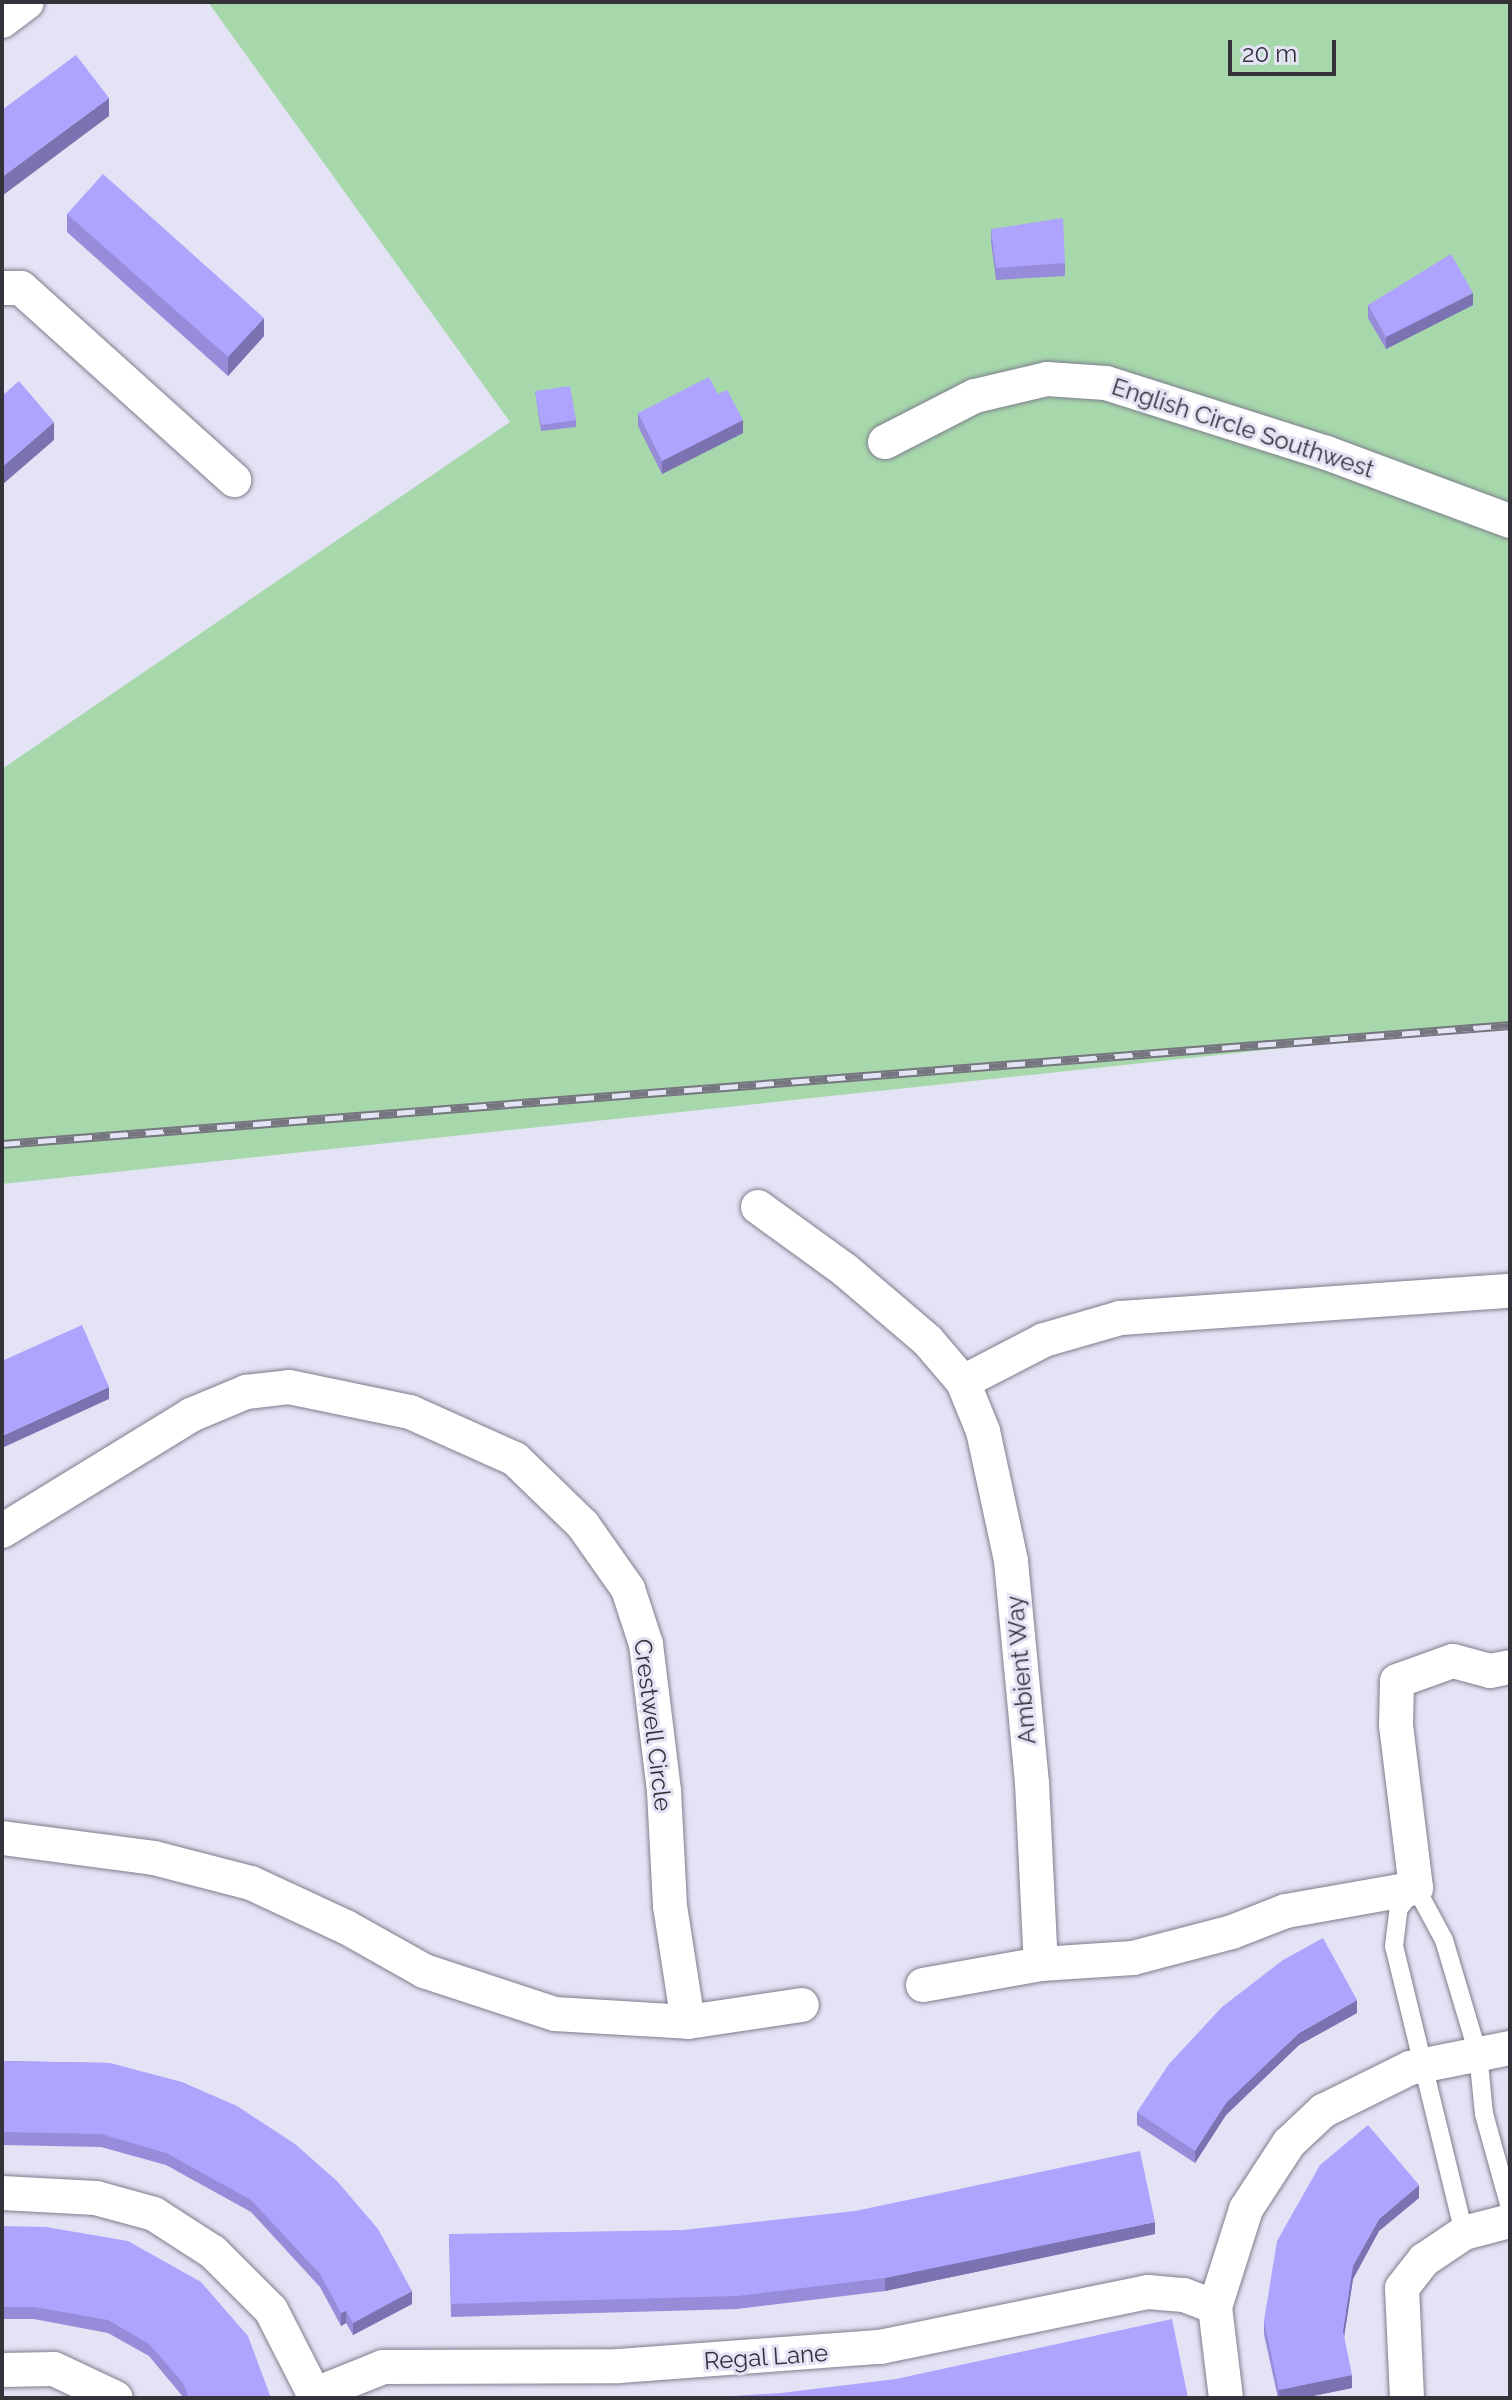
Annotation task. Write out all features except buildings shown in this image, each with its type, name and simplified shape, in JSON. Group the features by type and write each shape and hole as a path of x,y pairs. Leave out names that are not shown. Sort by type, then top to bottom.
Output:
{"street":[{"path":"2,21 27,2"},
{"path":"2,288 21,288 234,480"},
{"name":"English Circle Southwest","path":"885,442 975,396 1047,379 1106,383 1327,453 1510,521"},
{"name":"Ambient Way","path":"758,1207 845,1270 928,1341 963,1382 983,1431 1011,1561 1032,1783 1041,1964"},
{"path":"963,1382 1044,1340 1120,1318 1510,1291"},
{"name":"Crestwell Circle","path":"2,1531 191,1415 246,1392 289,1387 410,1412 515,1459 583,1525 628,1589 646,1644 664,1791 670,1906 688,2022"},
{"path":"923,1985 1041,1964 1133,1958 1232,1932 1286,1911 1416,1888 1396,1726 1397,1681 1453,1661 1490,1671 1510,1667"},
{"path":"2,1838 154,1858 251,1883 346,1927 424,1971 555,2014 688,2022 802,2005"},
{"path":"1226,2398 1215,2307 1246,2209 1289,2143 1323,2111 1423,2065 1494,2051"},
{"path":"2,2193 96,2198 154,2214 213,2252 271,2310 316,2396"},
{"path":"1405,2396 1402,2288 1424,2260 1464,2233 1510,2221"},
{"name":"Regal Lane","path":"316,2396 383,2367 619,2366 880,2347 1148,2292 1184,2295 1215,2307"},
{"path":"2,2370 54,2369 116,2398"}],"lane":[{"path":"1464,2233 1394,1946 1399,1908 1416,1888 1444,1940 1494,2051 1484,2114 1510,2208"}],"green space":[{"path":"208,2 1510,2 1510,1024 2,1184 2,769 510,422"}],"railway":[{"path":"2,1144 1510,1025"}]}
